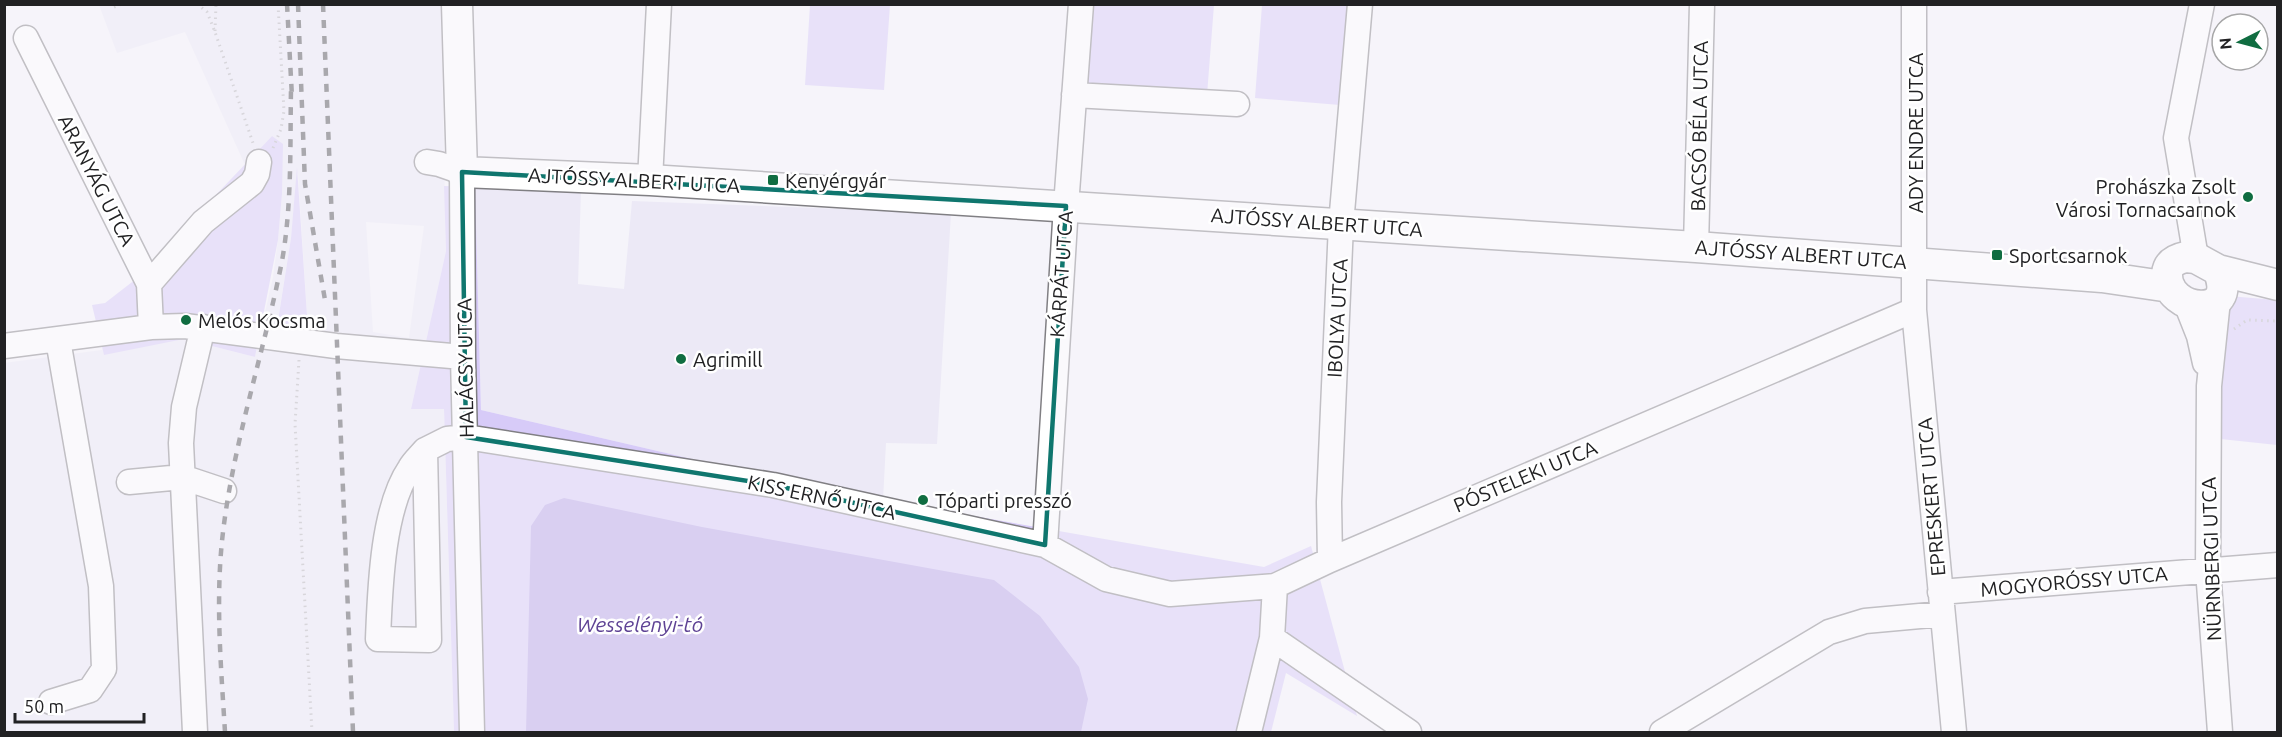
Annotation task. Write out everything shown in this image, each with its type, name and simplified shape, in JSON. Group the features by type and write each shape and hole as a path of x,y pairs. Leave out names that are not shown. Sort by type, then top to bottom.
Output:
{"main road":[{"name":"HALÁCSY UTCA","path":"457,4 462,172"},
{"name":"AJTÓSSY ALBERT UTCA","path":"462,172 650,180 1696,247 2102,277 2194,280 2277,291"},
{"path":"2194,280 2277,285"}],"street":[{"path":"650,180 659,4"},
{"name":"KÁRPÁT UTCA","path":"1045,545 1081,4"},
{"name":"IBOLYA UTCA","path":"1330,560 1329,502 1341,224 1360,4"},
{"name":"BACSÓ BÉLA UTCA","path":"1696,247 1702,4"},
{"name":"ADY ENDRE UTCA","path":"1914,4 1914,262"},
{"path":"2194,280 2176,138 2202,4"},
{"name":"ARANYÁG UTCA","path":"26,38 149,284 151,327"},
{"path":"1074,94 1237,104"},
{"path":"149,284 203,222 252,183 257,174 259,162"},
{"path":"427,162 462,172"},
{"name":"HALÁCSY UTCA","path":"462,172 472,732"},
{"name":"EPRESKERT UTCA","path":"1914,262 1914,310 1954,732"},
{"name":"NÜRNBERGI UTCA","path":"2194,280 2214,335 2209,386 2208,570 2220,732"},
{"name":"NÜRNBERGI UTCA","path":"2194,280 2199,336 2209,386"},
{"name":"PÓSTELEKI UTCA","path":"1275,586 1330,560 1914,310"},
{"path":"4,346 151,327 203,327 300,341 464,357"},
{"path":"195,732 181,443 184,407 203,327"},
{"path":"51,702 90,690 104,669 101,586 58,340"},
{"path":"425,450 429,640 378,639 387,540 397,495 410,468 425,450 447,439 466,437"},
{"name":"KISS ERNŐ UTCA","path":"466,437 773,485 1045,545 1106,579 1170,594 1275,586"},
{"path":"129,482 182,477 224,491"},
{"name":"MOGYORÓSSY UTCA","path":"1662,732 1829,632 1865,621 1941,603 2208,570 2277,565"},
{"path":"1249,732 1272,638 1275,586"},
{"path":"1272,638 1409,732"}],"path":[{"path":"114,7 122,4"},
{"path":"197,4 207,12 215,32 259,162 273,148 281,129 284,111 278,4"},
{"path":"215,32 216,4"},
{"path":"2214,335 2232,331 2247,320 2277,321"},
{"path":"300,341 295,424 312,732"}],"highlighted area":[{"path":"462,172 1066,206 1045,545 773,485 466,437"}],"shaded area":[{"path":"99,5 441,5 446,251 411,409 444,408 454,732 5,732 4,363 184,339 255,357 273,277 282,194 272,136 245,165 185,32 117,53","holes":["298,174 308,329 277,326 291,238","366,222 424,226 409,338 373,332"]},
{"path":"810,5 890,5 884,90 805,85"},
{"path":"1092,5 1214,5 1207,95 1086,85"},
{"path":"1262,5 1348,5 1340,105 1255,98"},
{"path":"272,136 283,144 282,194 278,240 255,357 184,339 104,355 92,305 105,303 136,279"},
{"path":"297,167 308,330 277,327 291,238"},
{"path":"444,186 475,187 481,410 782,480 1264,567 1311,546 1357,716 1286,673 1271,732 454,732 444,409 411,409 446,251"},
{"path":"475,187 581,191 578,284 624,289 632,201 951,213 937,444 886,443 883,500 782,480 481,410"},
{"path":"2228,296 2277,300 2277,445 2211,438"}],"water":[{"name":"Wesselényi-tó","path":"564,498 702,527 994,580 1040,616 1079,667 1088,699 1081,732 526,732 531,526 545,505"}],"railway":[{"path":"287,4 292,97"},
{"path":"298,4 305,184 325,300"},
{"path":"323,4 353,732"},
{"path":"225,732 219,607 223,532 234,464 282,261 289,197 291,89"}],"place":[{"name":"Kenyérgyár","path":"773,180"},
{"name":"Prohászka Zsolt Városi Tornacsarnok","path":"2248,197"},
{"name":"Sportcsarnok","path":"1997,255"},
{"name":"Melós Kocsma","path":"186,320"},
{"name":"Agrimill","path":"681,359"},
{"name":"Tóparti presszó","path":"923,500"}]}
